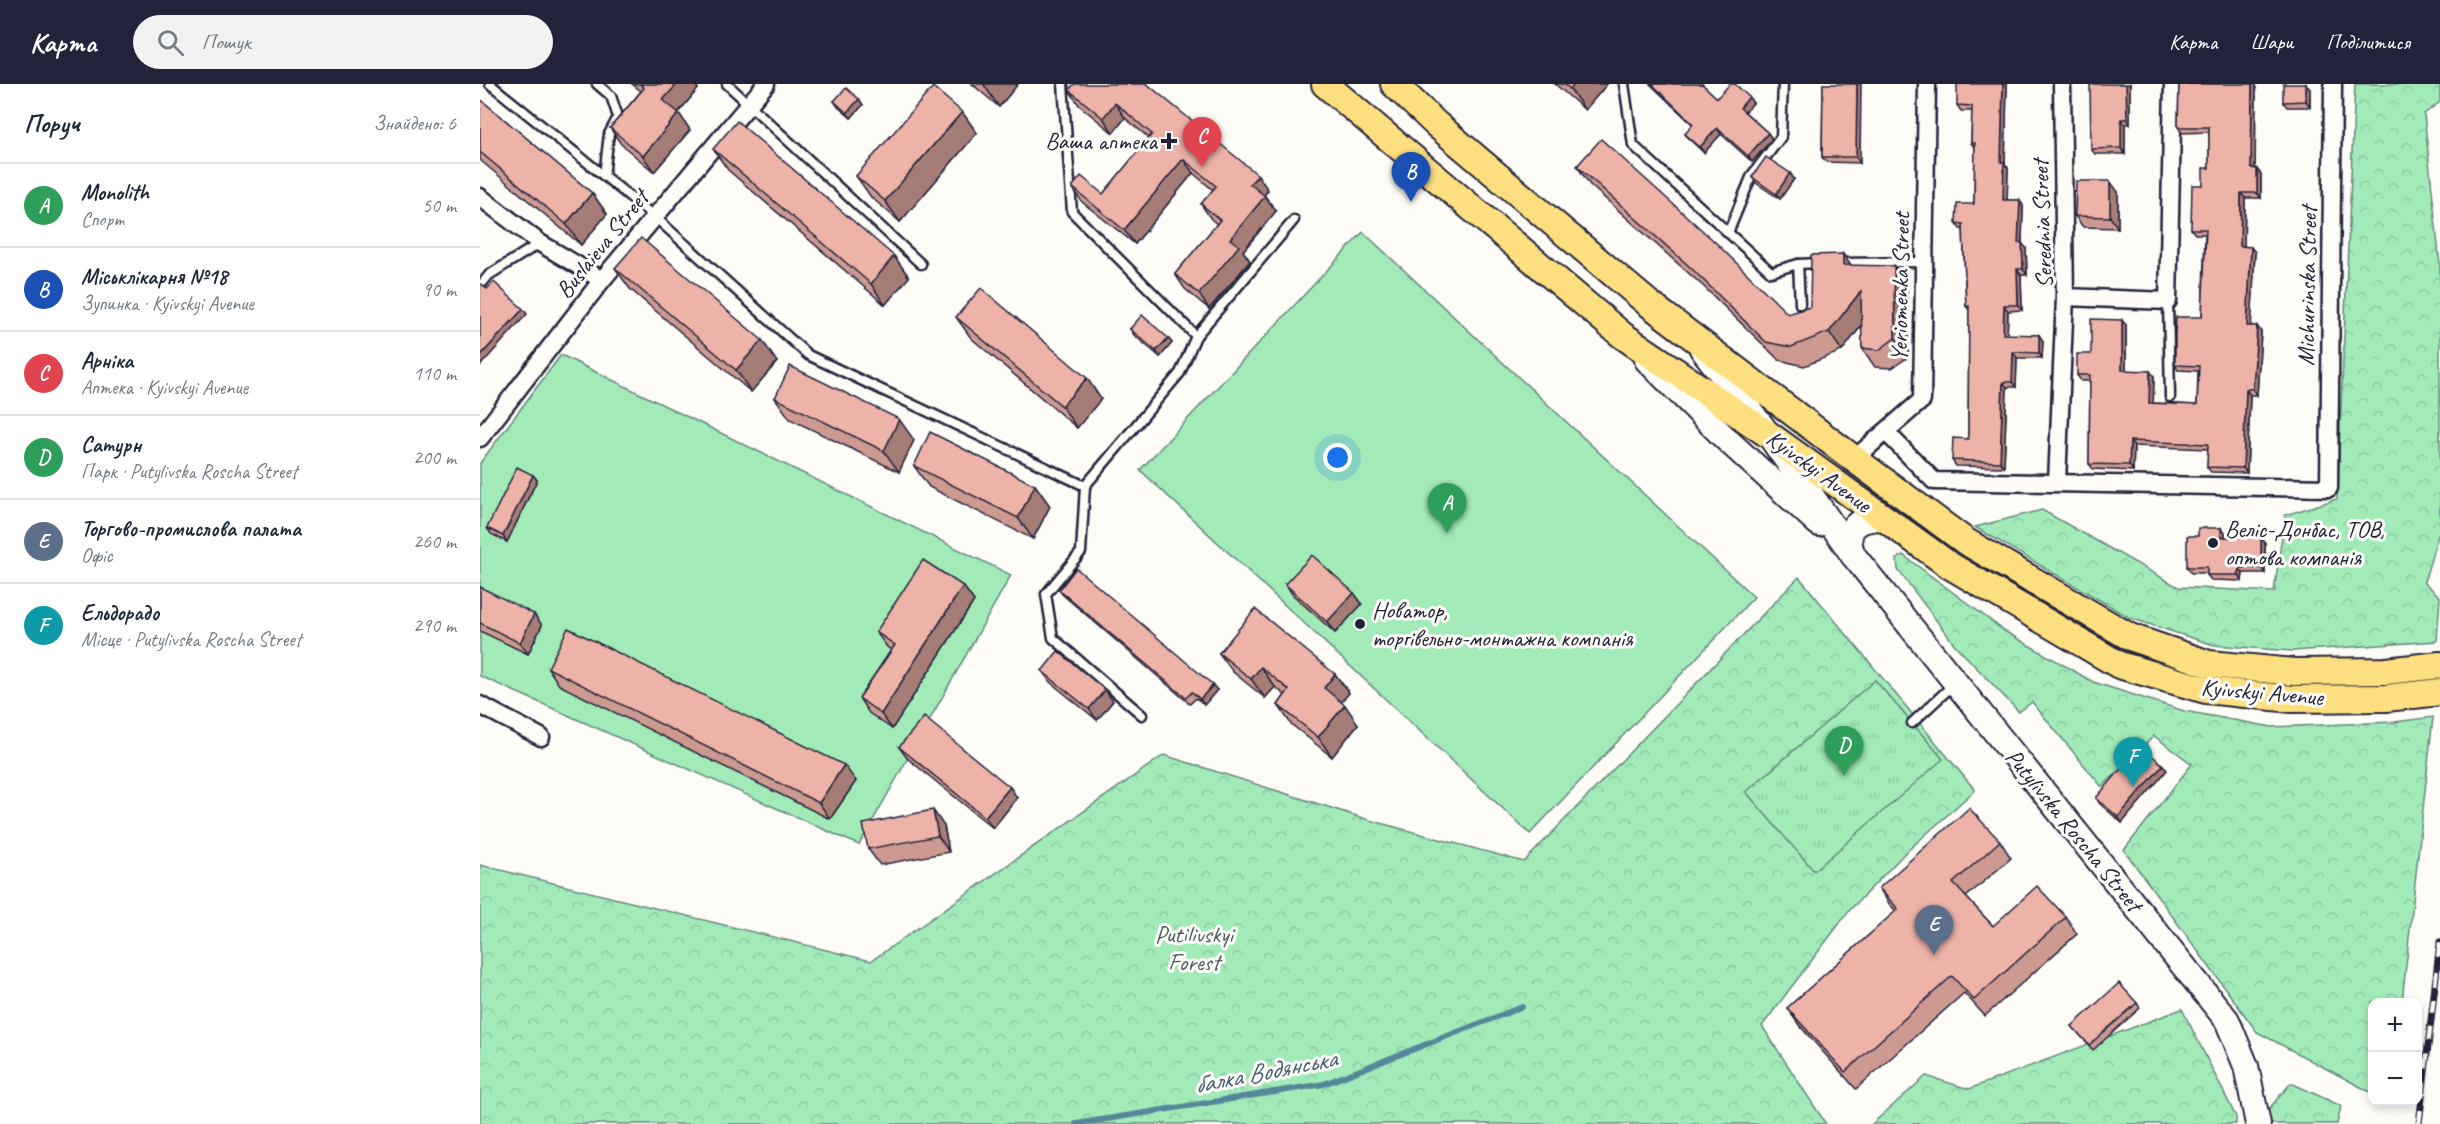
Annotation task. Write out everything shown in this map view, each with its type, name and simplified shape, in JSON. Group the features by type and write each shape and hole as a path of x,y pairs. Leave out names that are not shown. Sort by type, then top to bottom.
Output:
{"main road":[{"name":"Kyivskyi Avenue","path":"1325,84 1622,335 1769,435 1949,565 2119,665 2206,690 2292,699 2386,698 2440,692"},
{"name":"Kyivskyi Avenue","path":"1394,84 1436,124 1695,340 1965,541 2130,637 2210,664 2294,672 2386,670 2440,665"},
{"path":"1622,335 1648,303"}],"street":[{"name":"Buslaieva Street","path":"480,438 602,280 765,84"},
{"name":"Yeriomenka Street","path":"1854,459 1922,400 1927,84"},
{"name":"Serednia Street","path":"2061,84 2065,297 2168,301"},
{"path":"2168,301 2173,84"},
{"name":"Michurinska Street","path":"2057,483 2329,488 2333,84"},
{"path":"480,197 540,243 602,280"},
{"path":"1886,432 1934,481 2057,483 2065,297"},
{"path":"1622,335 1726,439 1853,555"},
{"path":"1695,340 1769,435 1853,555"},
{"path":"1853,555 1849,540 1854,527 1867,519 1884,518"},
{"name":"Putylivska Roscha Street","path":"1853,555 2227,1020 2246,1066 2258,1124"},
{"path":"480,705 541,737"}],"lane":[{"path":"490,84 655,217 808,355 1085,486"},
{"path":"597,84 611,96 618,117 609,134 604,176"},
{"path":"728,84 921,264"},
{"path":"1063,84 1072,212 1196,336"},
{"path":"1624,84 1633,145 1771,272 1798,264 1924,262"},
{"path":"1728,233 1752,175 1781,137 1783,84"},
{"path":"1142,715 1053,638 1046,594 1081,552 1085,486 1180,373 1196,336 1294,220"},
{"path":"480,286 489,275 540,243"},
{"path":"1798,264 1800,304"},
{"path":"2168,301 2170,397"},
{"path":"1912,723 1956,682"}],"green space":[{"path":"2355,84 2440,84 2440,102 2424,114 2440,265 2440,529 2424,582 2440,597 2437,641 2292,651 2214,645 2130,618 1975,527 2042,510 2178,587 2274,592 2285,515 2337,499"},
{"path":"1363,232 1754,597 1530,834 1140,470"},
{"path":"561,355 1011,575 859,845 480,676 480,463"},
{"path":"1903,555 2006,632 2093,682 2184,711 2272,727 2395,722 2433,717 2402,998 2368,998 2368,1091 2257,1032 2124,850 2192,764 2154,736 2102,787 2032,702 2019,712 1955,645 1898,570 1897,559"},
{"name":"Putilivskyi Forest","path":"1799,577 1975,790 1903,855 1849,911 1762,1026 1826,1124 480,1124 480,865 871,961 1164,755 1369,820 1524,862"},
{"path":"1875,680 1943,759 1814,871 1746,792"},
{"path":"2182,1009 2236,1117 2236,1124 1872,1124 1926,1076 1969,1089"},
{"path":"2291,1083 2341,1106 2337,1124 2270,1124 2268,1110"}],"building":[{"path":"640,84 677,84 663,100 679,113 643,156 610,128 644,88"},
{"path":"1074,84 1147,84 1258,175 1250,184 1265,196 1230,239 1239,246 1199,294 1175,274 1220,220 1201,204 1216,186 1183,159 1124,230 1072,187 1081,176 1103,194 1152,134 1115,103 1103,118 1069,90"},
{"path":"1564,84 1574,84 1570,89"},
{"path":"1652,84 1702,84 1717,98 1730,84 1735,84 1749,97 1740,108 1768,133 1748,156 1717,128 1700,147 1685,134 1693,124"},
{"path":"1823,84 1857,84 1856,157 1822,157"},
{"path":"1957,84 2003,84 2001,162 2004,162 2003,200 2020,200 2018,243 2022,242 2023,269 2017,269 2018,305 2004,305 2003,334 2039,335 2039,353 2013,352 2012,382 2003,382 2000,462 1952,460 1953,438 1968,439 1969,306 1966,306 1963,224 1956,223 1957,204 1974,204 1975,143 1971,143 1972,106 1957,105"},
{"path":"2090,84 2126,84 2127,119 2121,119 2121,148 2091,149"},
{"path":"2179,84 2252,84 2251,168 2257,169 2257,193 2241,193 2240,246 2251,247 2247,326 2257,326 2253,389 2246,389 2243,468 2207,467 2208,444 2130,441 2129,465 2089,464 2090,375 2077,375 2077,354 2091,354 2091,319 2122,320 2122,370 2150,371 2149,403 2197,405 2199,366 2175,365 2175,333 2176,317 2202,317 2206,229 2191,229 2192,185 2203,185 2203,168 2209,168 2209,127 2178,127"},
{"path":"2283,84 2306,84 2306,101 2283,102"},
{"path":"933,87 962,112 885,201 856,176"},
{"path":"846,88 859,99 847,113 834,101"},
{"path":"480,99 592,193 566,224 480,152"},
{"path":"737,121 894,256 871,284 713,149"},
{"path":"1601,139 1714,241 1788,314 1810,307 1811,255 1843,254 1843,265 1894,266 1895,338 1879,350 1862,348 1861,291 1829,332 1791,347 1766,342 1690,267 1577,166"},
{"path":"1766,157 1790,173 1776,194 1752,177"},
{"path":"2076,181 2110,181 2110,217 2075,216"},
{"path":"641,238 762,340 736,370 615,268"},
{"path":"494,282 523,309 480,356 480,285 487,289"},
{"path":"981,288 1087,378 1062,406 956,317"},
{"path":"1142,315 1168,338 1156,351 1130,329"},
{"path":"790,366 899,419 884,451 775,398"},
{"path":"930,432 1035,485 1018,518 914,466"},
{"path":"517,467 533,475 503,536 487,528"},
{"path":"2198,528 2221,528 2221,537 2261,537 2261,568 2239,568 2239,575 2207,575 2207,567 2187,567 2187,536 2198,536"},
{"path":"1312,555 1354,593 1327,622 1285,584"},
{"path":"923,560 963,586 881,714 859,698 895,645 876,632"},
{"path":"1076,568 1213,685 1200,699 1192,692 1186,698 1059,590"},
{"path":"480,587 534,614 520,643 480,623"},
{"path":"1255,609 1335,674 1324,688 1345,705 1318,737 1278,705 1289,690 1261,667 1251,679 1219,653"},
{"path":"568,628 844,765 819,803 548,668"},
{"path":"1058,651 1105,690 1089,709 1042,671"},
{"path":"924,717 1010,787 985,817 899,747"},
{"path":"2141,746 2163,765 2118,817 2096,798"},
{"path":"1969,808 2000,841 1953,883 1993,926 2037,886 2066,917 1974,1000 1952,976 1845,1072 1787,1008 1898,909 1879,888"},
{"path":"933,810 938,836 868,849 863,824"},
{"path":"2119,983 2137,1003 2089,1045 2072,1026"}],"waterway":[{"name":"балка Водянська","path":"1076,1124 1324,1084 1522,1007"}],"railway":[{"path":"2419,1124 2440,942"}],"place":[{"name":"Ваша аптека","path":"1169,141"},
{"name":"Арніка","path":"1202,167"},
{"name":"Міськлікарня №18","path":"1411,202"},
{"name":"Monolith","path":"1447,533"},
{"name":"Веліс-Донбас, ТОВ, оптова компанія","path":"2213,543"},
{"name":"Новатор, торгівельно-монтажна компанія","path":"1360,624"},
{"name":"Сатурн","path":"1844,776"},
{"name":"Ельдорадо","path":"2133,787"},
{"name":"Торгово-промислова палата","path":"1934,955"}]}
